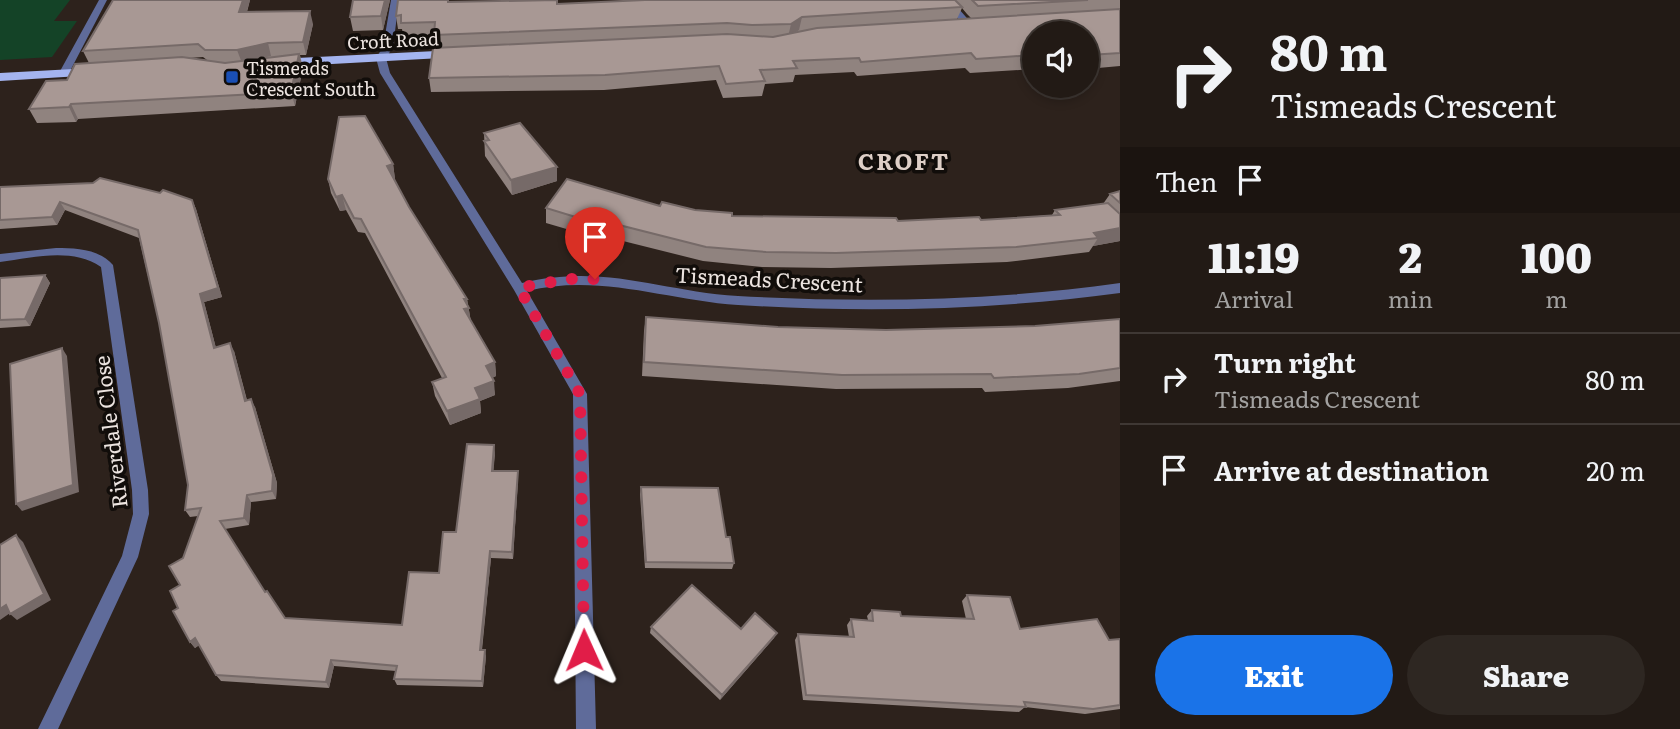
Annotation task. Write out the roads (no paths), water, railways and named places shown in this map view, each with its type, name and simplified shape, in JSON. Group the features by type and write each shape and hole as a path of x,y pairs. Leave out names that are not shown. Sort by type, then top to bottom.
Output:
{"main road":[{"path":"964,27 984,26"},
{"name":"Croft Road","path":"266,64 466,54"},
{"path":"0,77 103,71"}],"street":[{"path":"64,73 103,0"},
{"path":"395,0 388,47 381,58 385,73 519,288 580,394 586,729"},
{"path":"946,0 964,27"},
{"name":"Riverdale Close","path":"0,258 80,252 97,256 107,265 140,490 141,514 130,557 48,729"},
{"name":"Tismeads Crescent","path":"519,288 568,279 595,279 696,297 869,304 1014,300 1120,288"}],"place":[{"name":"Tismeads Crescent South","path":"232,77"}],"district":[{"name":"CROFT","path":"904,160"}]}
